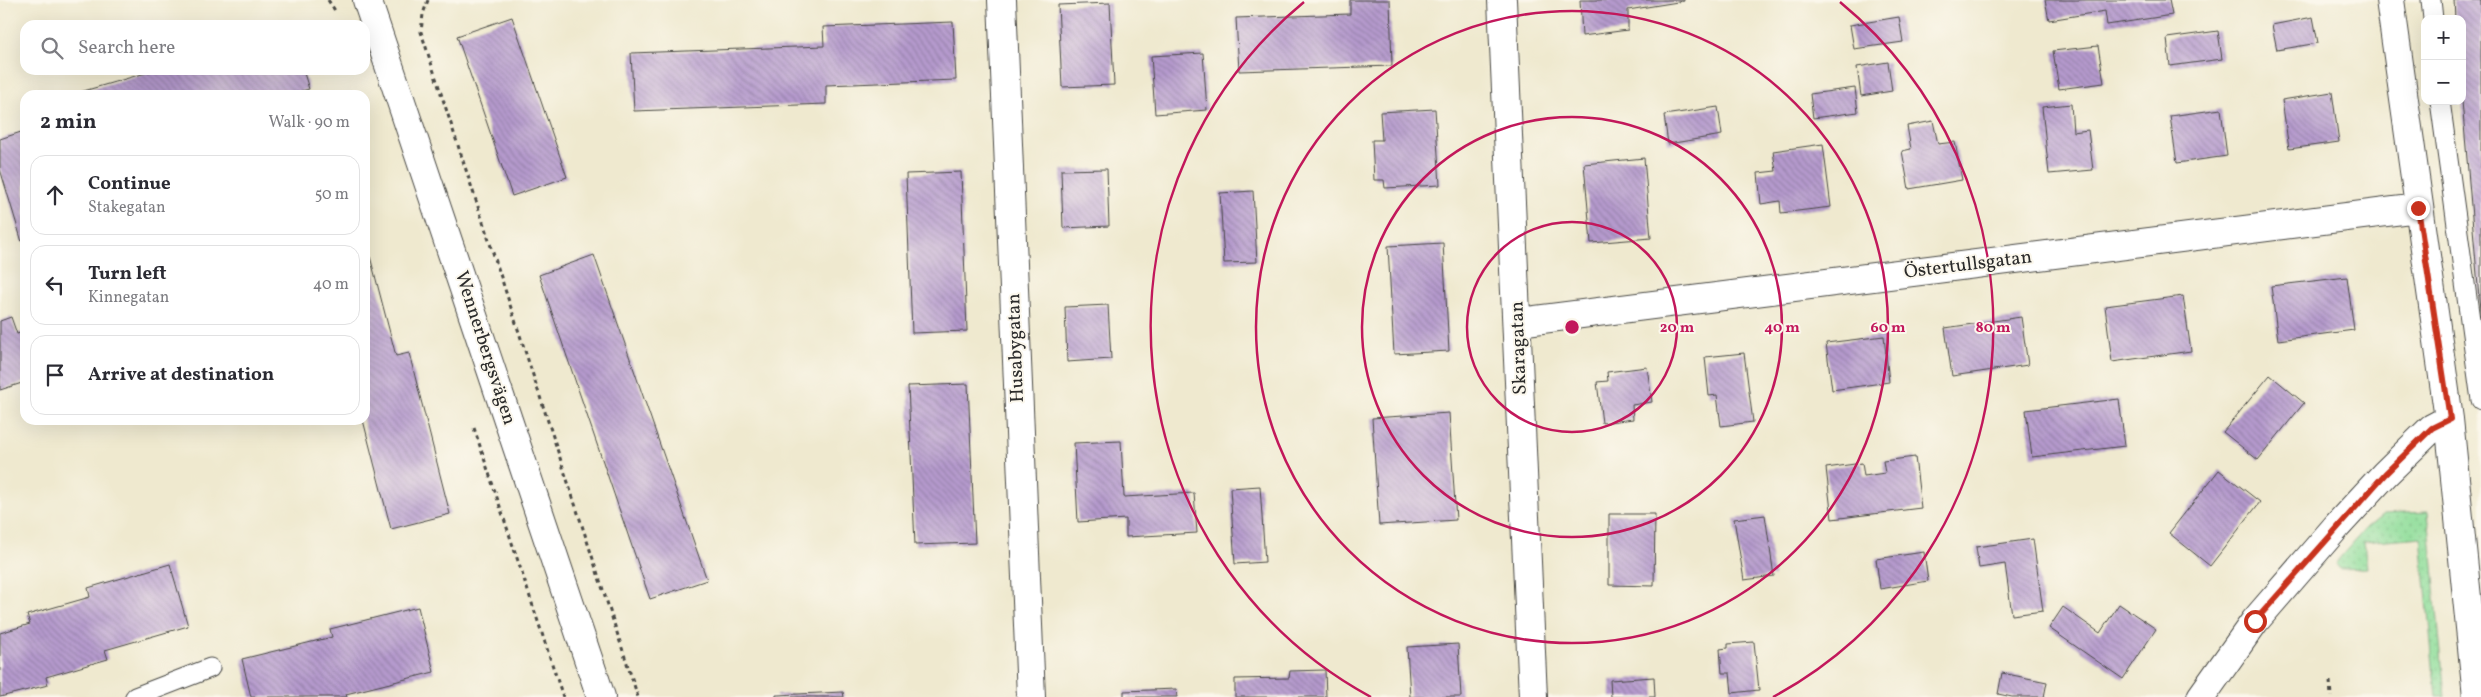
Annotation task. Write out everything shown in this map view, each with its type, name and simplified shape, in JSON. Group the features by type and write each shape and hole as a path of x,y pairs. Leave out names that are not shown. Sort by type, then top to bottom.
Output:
{"street":[{"name":"Wennerbergsvägen","path":"368,0 601,697"},
{"name":"Husabygatan","path":"1002,0 1031,697"},
{"name":"Skaragatan","path":"1502,0 1518,322 1533,697"},
{"path":"2390,0 2474,596 2477,697"},
{"name":"Östertullsgatan","path":"1518,322 2418,208"},
{"path":"2201,697 2255,621 2337,526 2385,474 2432,428 2450,419"}],"lane":[{"path":"2431,0 2433,15"},
{"path":"2441,105 2481,400"},
{"path":"136,697 210,668"}],"path":[{"path":"428,0 422,14 421,32 638,697"},
{"path":"2330,681 2331,697"}],"green space":[{"path":"2428,512 2445,697 2436,697 2421,537 2364,542 2367,568 2340,569 2335,563 2366,528 2383,514"}],"building":[{"path":"1350,0 1390,0 1392,66 1239,71 1236,18 1350,14"},
{"path":"1580,0 1684,1 1628,10 1628,30 1582,36"},
{"path":"2045,0 2169,0 2172,15 2107,25 2105,11 2049,20"},
{"path":"2454,0 2481,0 2481,321 2462,105 2466,105 2466,15 2455,15"},
{"path":"1110,3 1114,85 1062,87 1058,5"},
{"path":"512,17 567,177 512,196 457,36"},
{"path":"1899,17 1903,42 1854,49 1850,25"},
{"path":"2313,17 2318,43 2277,50 2272,25"},
{"path":"953,22 956,80 826,85 826,104 634,111 631,53 824,46 823,27"},
{"path":"2218,31 2222,59 2170,66 2167,38"},
{"path":"2098,46 2104,83 2059,89 2053,51"},
{"path":"1203,53 1207,110 1155,114 1151,56"},
{"path":"1888,62 1892,91 1861,96 1857,67"},
{"path":"139,75 305,75 309,89 305,90 87,90"},
{"path":"1855,88 1858,112 1813,118 1810,94"},
{"path":"2332,92 2339,142 2289,149 2282,100"},
{"path":"2071,104 2073,132 2088,130 2093,170 2049,174 2042,107"},
{"path":"1718,107 1722,135 1668,144 1664,115"},
{"path":"1435,109 1440,185 1385,188 1384,180 1374,180 1372,140 1382,140 1380,112"},
{"path":"2221,109 2227,156 2177,163 2170,116"},
{"path":"1933,121 1938,144 1955,142 1962,180 1909,189 1902,151 1911,149 1907,126"},
{"path":"20,132 20,235 0,169 0,139"},
{"path":"1823,144 1831,207 1781,213 1780,201 1761,204 1758,173 1776,171 1773,151"},
{"path":"1644,158 1651,238 1591,243 1584,164"},
{"path":"1107,169 1109,226 1063,228 1061,170"},
{"path":"961,172 967,331 912,333 906,174"},
{"path":"1253,191 1257,262 1224,263 1220,193"},
{"path":"1443,243 1449,351 1394,354 1388,246"},
{"path":"594,255 707,580 650,599 539,275"},
{"path":"370,256 396,356 409,353 450,514 391,529 364,425 370,425"},
{"path":"2347,277 2354,330 2278,340 2271,286"},
{"path":"2183,296 2191,351 2112,362 2105,306"},
{"path":"1108,305 1111,359 1067,362 1065,307"},
{"path":"11,317 17,334 20,333 20,384 0,390 0,321"},
{"path":"2021,317 2028,365 1952,376 1945,328"},
{"path":"1884,336 1889,382 1832,390 1826,343"},
{"path":"1744,353 1753,422 1721,426 1717,395 1709,396 1705,357"},
{"path":"1647,367 1652,402 1632,405 1633,419 1602,423 1597,382 1608,381 1607,372"},
{"path":"2270,375 2304,403 2258,460 2223,432"},
{"path":"968,384 975,543 915,545 908,386"},
{"path":"2119,399 2125,446 2032,457 2026,410"},
{"path":"1449,413 1456,520 1379,525 1372,418"},
{"path":"1121,441 1124,497 1194,493 1197,533 1126,537 1126,519 1078,522 1074,443"},
{"path":"1915,457 1921,508 1832,519 1826,468 1862,463 1864,476 1885,473 1883,461"},
{"path":"2219,470 2260,502 2210,566 2169,533"},
{"path":"1260,486 1265,562 1235,564 1230,488"},
{"path":"1609,514 1655,514 1654,586 1609,585"},
{"path":"1765,515 1774,576 1744,580 1734,519"},
{"path":"2033,539 2043,611 2012,615 2005,564 1979,568 1976,547"},
{"path":"1924,552 1928,581 1880,589 1876,559"},
{"path":"170,564 188,626 105,650 108,659 46,677 48,685 0,697 0,633 30,624 27,615 90,597 88,588"},
{"path":"2119,604 2156,629 2123,679 2049,628 2063,607 2100,633"},
{"path":"418,607 434,672 346,694 347,697 251,697 242,659 332,637 330,629"},
{"path":"1754,642 1759,690 1732,693 1730,673 1722,673 1720,649 1728,648 1728,644"},
{"path":"1458,644 1461,697 1410,697 1407,647"},
{"path":"1325,670 1326,697 1235,697 1235,679 1289,678 1290,671"},
{"path":"2002,673 2047,682 2044,697 2012,697 1998,694"},
{"path":"1654,677 1655,697 1611,697 1610,680"},
{"path":"1176,689 1177,697 1124,697 1124,691"},
{"path":"843,692 844,697 776,697 776,695"}],"route":[{"path":"2255,621 2337,526 2385,474 2432,428 2450,419 2418,208"}]}
